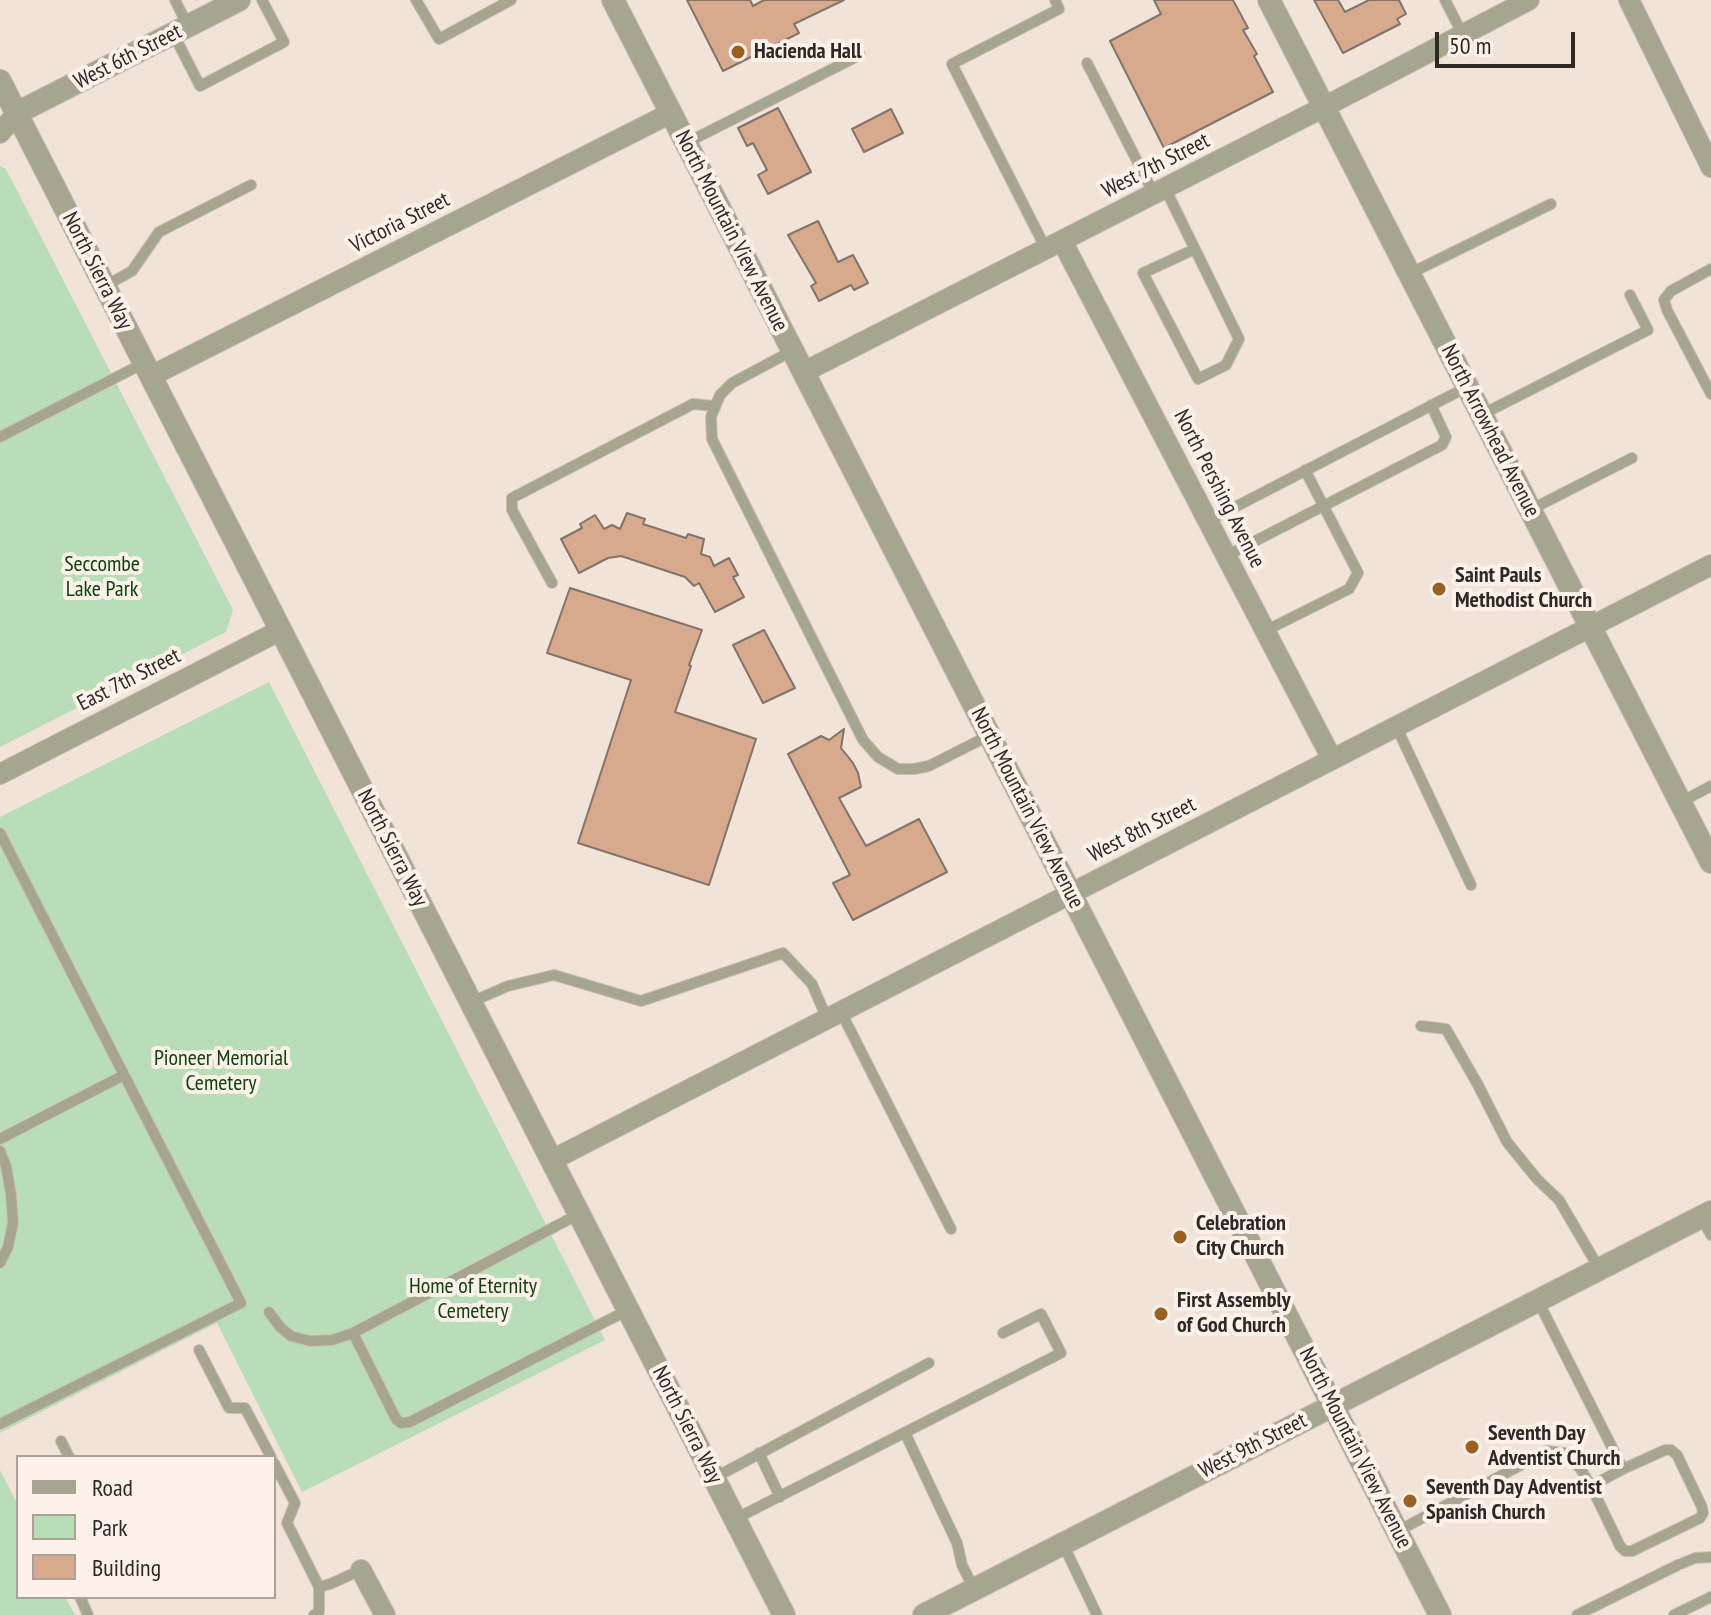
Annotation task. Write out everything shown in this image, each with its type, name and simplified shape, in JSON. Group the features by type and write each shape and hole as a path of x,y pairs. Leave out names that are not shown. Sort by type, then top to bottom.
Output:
{"street":[{"name":"West 6th Street","path":"8,115 239,0"},
{"name":"North Mountain View Avenue","path":"613,0 1440,1615"},
{"name":"North Arrowhead Avenue","path":"1269,0 1711,862"},
{"name":"West 7th Street","path":"804,372 1463,35 1504,6 1529,0"},
{"path":"1629,0 1711,167"},
{"name":"North Sierra Way","path":"0,81 8,115 105,286 784,1615"},
{"name":"Victoria Street","path":"148,370 671,113"},
{"path":"0,133 8,115"},
{"name":"North Pershing Avenue","path":"1054,245 1208,521 1332,759"},
{"name":"West 8th Street","path":"552,1160 1711,565"},
{"name":"East 7th Street","path":"0,774 281,630"},
{"name":"West 9th Street","path":"924,1615 1538,1301 1708,1222"},
{"path":"361,1570 385,1615"}],"lane":[{"path":"175,0 181,30 200,86 284,42 262,0"},
{"path":"416,0 439,39 511,0"},
{"path":"1054,245 952,64 1059,9 1055,0"},
{"path":"1445,0 1463,35"},
{"path":"686,143 860,55"},
{"path":"1087,63 1195,249 1239,339 1226,365 1198,379 1143,273 1195,249"},
{"path":"105,286 132,271 159,232 251,185"},
{"path":"1409,274 1551,204"},
{"path":"1711,269 1671,291 1664,300 1711,394"},
{"path":"1481,415 1648,330 1630,295"},
{"path":"792,351 732,383 720,395 711,417 712,439 863,740 878,757 898,769 914,769 929,766 990,735"},
{"path":"0,437 148,370"},
{"path":"1208,521 1467,387"},
{"path":"552,583 512,510 512,498 693,404 714,406"},
{"path":"1226,556 1442,445 1446,437 1431,405"},
{"path":"1530,510 1632,458"},
{"path":"1265,631 1349,589 1358,573 1305,470"},
{"path":"1396,726 1471,885"},
{"path":"1680,802 1711,786"},
{"path":"0,833 241,1303 0,1424"},
{"path":"471,1002 508,986 554,975 641,1001 783,953 812,984 834,1016 951,1229"},
{"path":"1421,1026 1446,1029 1507,1142 1559,1200 1600,1270"},
{"path":"0,1139 124,1075"},
{"path":"0,1151 9,1181 13,1223 8,1247 0,1263"},
{"path":"269,1312 291,1336 310,1341 332,1340 353,1333 579,1214"},
{"path":"1538,1301 1623,1469"},
{"path":"353,1333 396,1419 401,1423 410,1422 628,1310"},
{"path":"735,1519 1061,1353 1041,1314 1003,1333"},
{"path":"199,1350 229,1408 245,1408 270,1455"},
{"path":"714,1478 929,1363"},
{"path":"905,1433 957,1543 962,1565 974,1589"},
{"path":"61,1441 68,1455"},
{"path":"1398,1531 1547,1451 1564,1453 1580,1468 1625,1551 1632,1551 1700,1518 1703,1513 1677,1455 1671,1450 1665,1450 1591,1486"},
{"path":"759,1453 780,1497"},
{"path":"276,1467 295,1503 287,1523 319,1587 319,1612 314,1615"},
{"path":"1063,1544 1097,1615"},
{"path":"1577,1615 1678,1565 1695,1558 1711,1557"},
{"path":"319,1587 361,1570"},
{"path":"1674,1615 1711,1597"}],"green space":[{"name":"Seccombe Lake Park","path":"0,166 6,169 233,610 226,632 0,747"},
{"name":"Pioneer Memorial Cemetery","path":"269,682 605,1340 302,1492 217,1323 0,1433 0,817"},
{"path":"0,1470 16,1501 16,1599 66,1599 75,1615 0,1615"}],"building":[{"name":"Hacienda Hall","path":"687,0 750,0 753,6 764,0 844,0 794,24 799,33 723,71"},
{"path":"1154,0 1233,0 1248,28 1243,30 1257,54 1254,56 1273,92 1164,148 1110,41 1161,14"},
{"path":"1314,0 1338,0 1345,12 1369,0 1399,0 1406,14 1397,19 1400,24 1343,53"},
{"path":"778,108 811,172 768,194 758,175 767,170 753,143 747,146 738,128"},
{"path":"891,109 903,133 864,152 852,129"},
{"path":"818,221 838,262 853,255 868,283 854,290 851,285 819,301 811,286 816,283 788,235"},
{"path":"627,513 645,519 643,524 686,538 688,534 704,539 701,554 710,557 714,566 729,558 738,575 733,577 744,597 715,612 699,583 694,586 685,577 621,556 608,558 579,573 561,539 582,528 580,524 595,515 604,529 612,525 620,529"},
{"path":"570,588 702,630 675,712 756,739 709,885 578,843 631,680 547,653"},
{"path":"764,630 795,688 763,703 733,645"},
{"path":"844,729 841,748 853,763 861,787 839,798 866,846 919,819 947,872 853,920 833,883 850,875 788,754 821,736 829,740"}],"place":[{"name":"Hacienda Hall","path":"738,52"},
{"name":"Saint Pauls Methodist Church","path":"1439,589"},
{"name":"Celebration City Church","path":"1180,1237"},
{"name":"First Assembly of God Church","path":"1161,1314"},
{"name":"Seventh Day Adventist Church","path":"1472,1447"},
{"name":"Seventh Day Adventist Spanish Church","path":"1410,1501"}],"park label":[{"name":"Home of Eternity Cemetery","path":"473,1300"}]}
